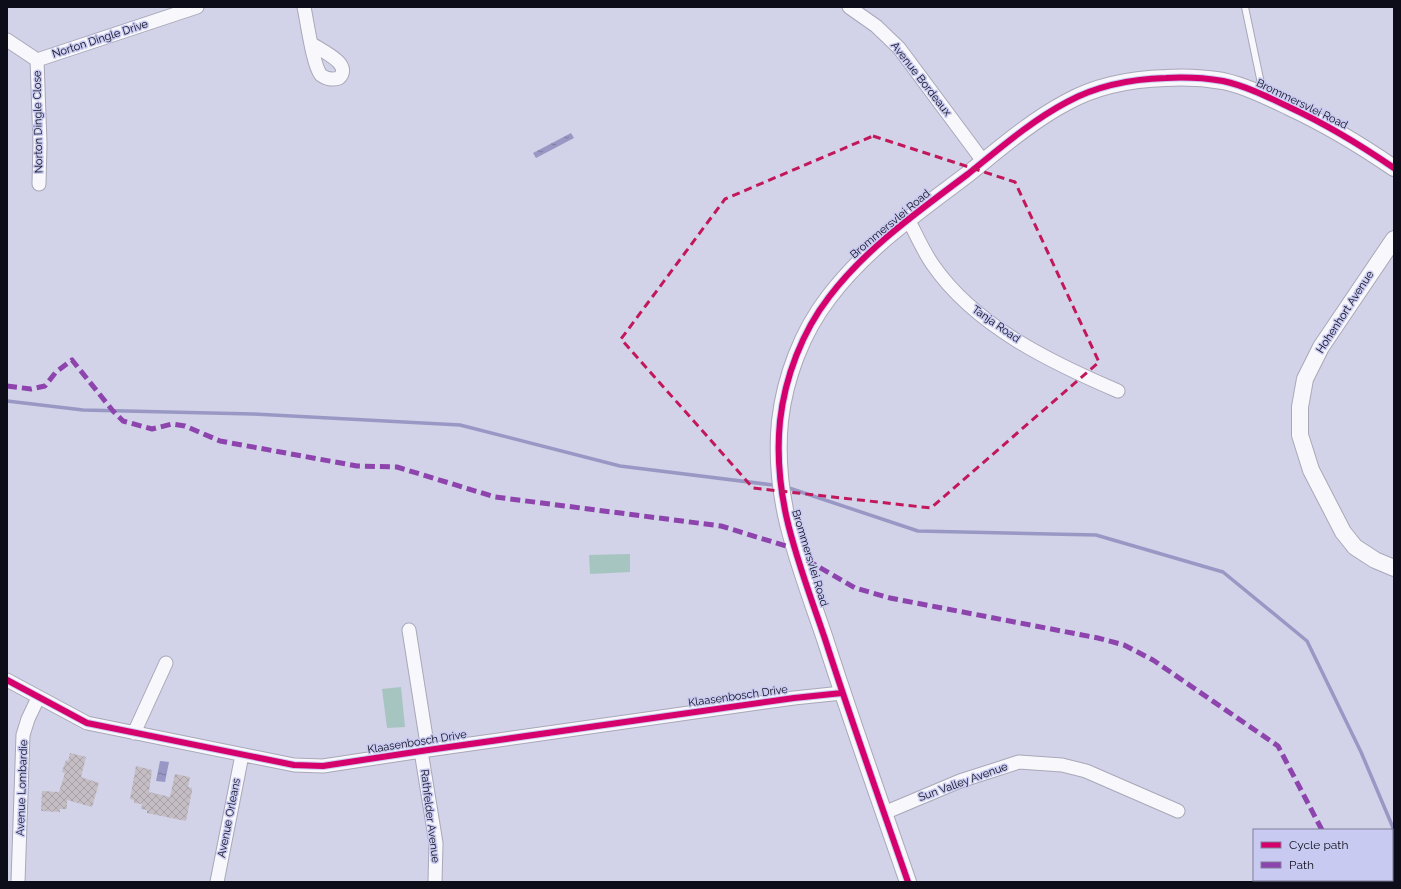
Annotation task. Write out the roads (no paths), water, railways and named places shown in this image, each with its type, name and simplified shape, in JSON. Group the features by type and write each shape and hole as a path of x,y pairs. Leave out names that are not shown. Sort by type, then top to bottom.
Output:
{"street":[{"name":"Norton Dingle Drive","path":"7,40 37,60 196,7"},
{"path":"304,7 312,44"},
{"name":"Avenue Bordeaux","path":"849,7 876,26 899,48 984,161"},
{"name":"Norton Dingle Close","path":"37,60 40,184"},
{"name":"Brommersvlei Road","path":"908,882 842,693 787,523 778,470 780,420 790,374 812,322 828,297 859,261 908,219 1032,124 1068,102 1100,89 1136,80 1160,78 1224,82 1263,94 1352,139 1394,168"},
{"name":"Tanja Road","path":"908,219 933,265 966,303 1009,335 1067,369 1118,391"},
{"name":"Hohenhort Avenue","path":"1394,239 1320,347 1305,379 1300,406 1300,435 1311,470 1343,532 1355,547 1375,560 1394,568"},
{"name":"Rathfelder Avenue","path":"409,630 436,843 435,882"},
{"path":"134,733 166,663"},
{"name":"Klaasenbosch Drive","path":"7,680 87,723 294,765 317,767 424,750 794,698 842,693"},
{"name":"Avenue Lombardie","path":"18,882 23,735 28,719 38,698"},
{"name":"Avenue Orleans","path":"217,882 242,755"},
{"name":"Sun Valley Avenue","path":"884,812 960,781 1019,762 1062,765 1086,771 1178,811"}],"lane":[{"path":"1245,7 1263,94"}],"water":[{"path":"571,133 574,138 536,158 533,153"},
{"path":"160,761 169,762 165,782 156,781"}],"waterway":[{"path":"7,401 83,410 253,414 460,425 620,466 773,485"},
{"path":"786,487 918,531 1096,535 1223,572 1307,641 1361,752 1394,830"}]}
